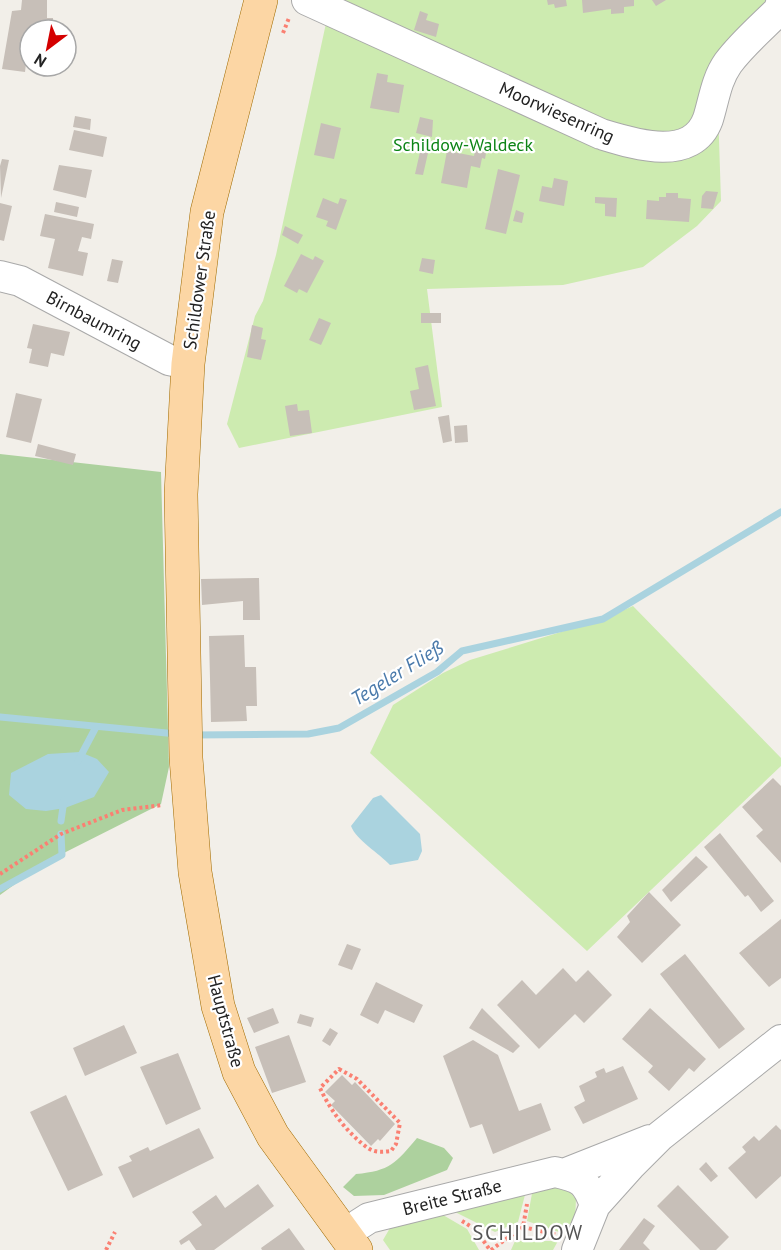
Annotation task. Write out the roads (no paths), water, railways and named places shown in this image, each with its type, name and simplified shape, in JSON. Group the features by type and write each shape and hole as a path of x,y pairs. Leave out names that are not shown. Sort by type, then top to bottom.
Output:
{"main road":[{"name":"Schildower Straße","path":"184,708 181,494 188,364 201,241 261,0"},
{"name":"Hauptstraße","path":"184,708 195,872 218,1006 239,1072 273,1136 350,1242"}],"street":[{"name":"Moorwiesenring","path":"308,0 602,134 639,145 670,147 690,141 703,130 716,89 728,64 779,10 781,3"},
{"name":"Birnbaumring","path":"0,276 20,281 169,360 188,364"},
{"name":"Breite Straße","path":"580,1245 596,1205 660,1136 781,1040"},
{"name":"Breite Straße","path":"350,1242 369,1218 555,1172 564,1174 660,1136"},
{"path":"564,1174 589,1186 596,1205"}],"water":[{"path":"80,752 97,759 109,772 94,797 65,808 46,811 26,809 9,795 11,773 48,754"},
{"path":"381,795 420,834 422,851 418,860 390,865 363,841 351,826 373,798"}],"waterway":[{"name":"Tegeler Fließ","path":"194,735 308,734 339,728 437,672 462,651 603,619 781,512"},
{"name":"Tegeler Fließ","path":"0,717 177,734"},
{"path":"78,761 96,727"},
{"path":"61,821 64,800"},
{"path":"0,889 62,855 61,834"}],"district":[{"name":"SCHILDOW","path":"528,1232"}],"park label":[{"name":"Schildow-Waldeck","path":"463,144"}]}
